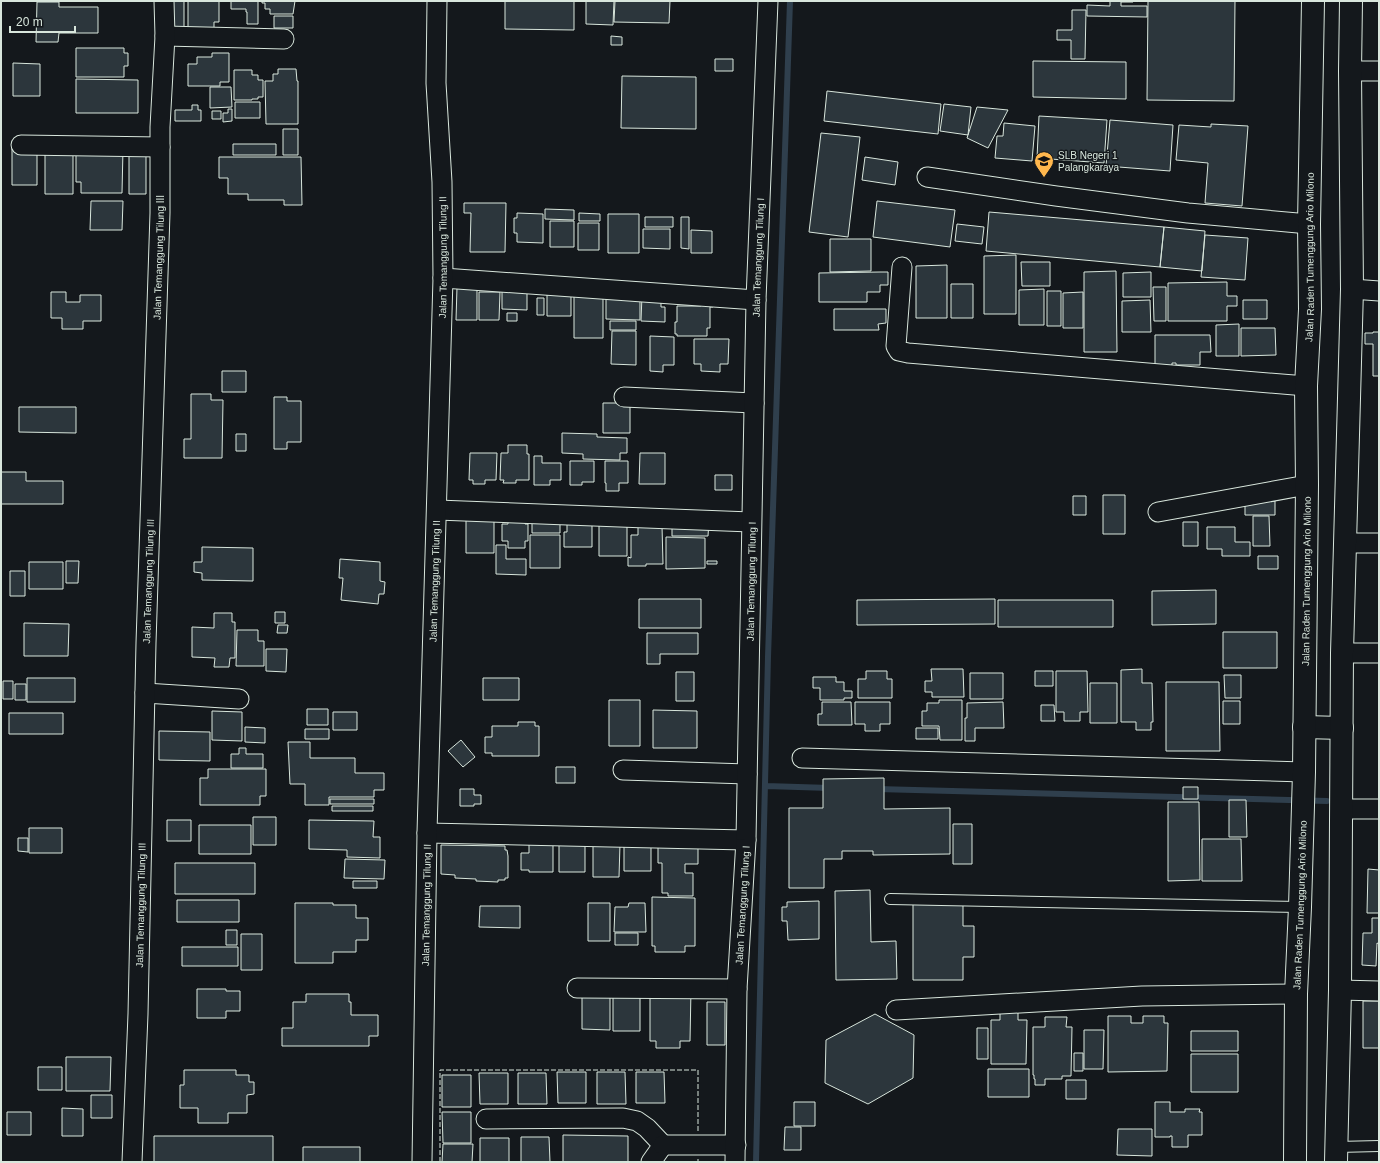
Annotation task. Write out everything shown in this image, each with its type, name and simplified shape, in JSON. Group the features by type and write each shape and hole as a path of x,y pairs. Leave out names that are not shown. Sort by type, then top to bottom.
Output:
{"highway":[{"name":"Jalan Raden Tumenggung Ario Milono","path":"1295,1162 1296,994 1304,773 1307,485 1306,386 1310,309 1309,224 1313,1"},
{"path":"1336,1155 1340,990 1344,543 1352,289 1350,71 1351,1"},
{"path":"1304,727 1342,728"}],"street":[{"name":"Jalan Temanggung Tilung III","path":"132,1162 138,1014 145,693 160,213 160,147 165,36 164,1"},
{"name":"Jalan Temanggung Tilung II","path":"422,1162 426,833 444,278 442,182 436,83 437,1"},
{"name":"Jalan Temanggung Tilung I","path":"735,1153 737,989 746,840 756,300 768,1"},
{"path":"165,36 284,39"},
{"path":"1350,71 1379,71"},
{"path":"21,145 160,147"},
{"path":"927,177 1188,213 1309,224"},
{"path":"902,267 896,346 899,352 1306,386"},
{"path":"444,278 756,300"},
{"path":"1352,289 1379,291"},
{"path":"624,396 754,403"},
{"path":"1158,512 1307,485"},
{"path":"437,510 751,522"},
{"path":"1344,543 1379,543"},
{"path":"1342,653 1379,654"},
{"path":"145,693 239,699"},
{"path":"802,758 1304,773"},
{"path":"623,770 747,774"},
{"path":"1341,795 1379,809"},
{"path":"426,833 746,840"},
{"path":"577,988 737,989"},
{"path":"1340,990 1379,991"},
{"path":"896,1010 1142,996 1296,994"},
{"path":"486,1119 623,1118 637,1121 647,1128 663,1145 735,1153"},
{"path":"651,1162 663,1145"}],"lane":[{"path":"890,900 1300,907"},
{"path":"1336,1155 1379,1146"}],"building":[{"path":"173,1 184,1 184,27 173,27"},
{"path":"188,1 219,1 219,22 214,22 214,30 188,31"},
{"path":"231,1 258,1 258,24 247,24 246,9 231,9"},
{"path":"262,1 295,1 293,14 270,14 270,9 265,9 265,3 262,3"},
{"path":"505,1 574,1 574,30 505,29"},
{"path":"586,1 614,1 613,25 586,24"},
{"path":"615,1 670,1 669,23 614,22"},
{"path":"1110,1 1133,1 1121,2 1121,6 1147,6 1147,17 1087,16 1087,5 1110,6"},
{"path":"1148,1 1235,1 1234,101 1147,100"},
{"path":"37,2 59,2 59,7 98,7 98,33 59,33 58,42 36,42"},
{"path":"1072,10 1086,10 1085,59 1071,59 1071,40 1057,40 1057,30 1072,30"},
{"path":"274,16 293,16 293,28 274,28"},
{"path":"611,36 622,37 622,45 611,45"},
{"path":"76,48 124,48 124,53 128,53 128,66 124,66 124,77 76,77"},
{"path":"212,53 229,53 229,82 220,82 220,86 188,86 188,64 197,64 197,57 212,57"},
{"path":"715,59 733,59 733,71 715,71"},
{"path":"1033,61 1126,62 1126,99 1033,97"},
{"path":"13,63 40,64 40,96 13,96"},
{"path":"278,69 296,69 298,81 298,124 266,124 265,81 273,81 273,74 278,74"},
{"path":"234,70 252,70 252,75 258,75 258,80 263,80 263,97 258,97 258,99 252,100 234,100"},
{"path":"622,76 696,77 696,129 621,128"},
{"path":"76,79 138,80 138,113 76,113"},
{"path":"210,87 231,87 232,107 210,108"},
{"path":"827,91 941,104 938,134 824,121"},
{"path":"235,102 260,102 260,118 235,118"},
{"path":"944,104 971,107 968,135 940,131"},
{"path":"192,105 198,105 198,110 201,110 201,121 175,121 175,110 192,110"},
{"path":"977,107 1008,110 988,148 967,138"},
{"path":"228,109 232,109 232,121 223,122 223,113 228,113"},
{"path":"212,111 221,111 221,119 212,119"},
{"path":"1039,116 1107,120 1104,163 1037,158"},
{"path":"1110,120 1173,125 1170,171 1106,166"},
{"path":"1004,123 1035,126 1032,161 995,158 997,136 1003,136"},
{"path":"1211,124 1248,126 1242,206 1205,203 1208,163 1176,160 1179,125 1211,127"},
{"path":"283,129 298,129 298,155 283,155"},
{"path":"821,133 860,137 848,237 809,232"},
{"path":"233,144 276,144 276,155 233,155"},
{"path":"76,148 123,149 122,193 81,193 81,182 76,182"},
{"path":"12,149 37,149 37,185 12,185"},
{"path":"45,150 73,150 73,194 45,194"},
{"path":"129,152 146,152 146,194 129,194"},
{"path":"219,157 301,157 302,205 284,205 284,200 248,200 248,194 228,194 228,178 219,178"},
{"path":"865,157 898,162 895,185 862,180"},
{"path":"91,201 123,201 122,230 90,230"},
{"path":"877,201 955,210 950,247 873,237"},
{"path":"464,203 506,203 505,252 470,252 471,213 464,213"},
{"path":"545,209 574,210 574,220 545,219"},
{"path":"989,212 1164,227 1160,267 986,251"},
{"path":"517,213 543,214 543,243 517,242 517,233 514,233 514,218 517,218"},
{"path":"579,213 600,214 600,221 579,221"},
{"path":"608,214 639,214 639,253 608,253"},
{"path":"645,217 673,217 673,227 645,227"},
{"path":"681,217 689,217 689,249 681,248"},
{"path":"550,221 574,221 574,247 550,247"},
{"path":"578,223 599,223 599,250 578,250"},
{"path":"957,224 984,227 982,244 955,241"},
{"path":"1164,227 1205,231 1202,271 1160,267"},
{"path":"643,229 670,229 670,249 643,248"},
{"path":"691,230 712,231 712,253 691,253"},
{"path":"1205,235 1248,238 1245,280 1201,277"},
{"path":"830,239 871,239 871,271 830,272"},
{"path":"1016,255 1016,314 984,314 984,256"},
{"path":"1021,262 1050,262 1050,286 1022,286"},
{"path":"947,265 947,318 916,318 916,266"},
{"path":"1116,271 1117,352 1084,352 1084,272"},
{"path":"888,272 888,285 880,285 880,292 867,292 867,302 819,302 819,273"},
{"path":"1151,272 1151,297 1123,297 1123,273"},
{"path":"1227,282 1227,296 1237,296 1237,306 1227,306 1227,321 1168,321 1168,283"},
{"path":"951,284 973,284 973,318 951,318"},
{"path":"457,287 477,287 477,320 456,320"},
{"path":"1153,287 1166,287 1166,321 1154,321"},
{"path":"1044,289 1044,325 1019,325 1019,290"},
{"path":"502,290 527,290 527,310 502,309"},
{"path":"547,290 571,290 571,316 547,316"},
{"path":"1047,291 1061,291 1061,326 1047,326"},
{"path":"51,292 66,292 66,302 80,302 80,295 101,295 101,321 83,321 83,329 62,329 62,318 51,318"},
{"path":"479,292 500,292 499,320 479,320"},
{"path":"1083,292 1083,328 1063,328 1063,293"},
{"path":"574,294 603,295 603,338 574,338"},
{"path":"642,295 661,295 661,307 665,307 665,322 641,321"},
{"path":"537,298 544,298 544,315 537,315"},
{"path":"606,298 640,299 640,320 606,319"},
{"path":"701,299 713,299 713,307 710,307 710,328 707,328 707,336 677,336 677,334 675,334 675,322 677,322 677,306 701,306"},
{"path":"1150,300 1151,332 1122,332 1122,301"},
{"path":"1243,300 1267,300 1267,319 1243,319"},
{"path":"834,309 886,309 886,323 878,324 879,330 834,330"},
{"path":"507,313 517,313 517,321 507,321"},
{"path":"610,321 636,321 636,330 610,330"},
{"path":"1239,324 1239,356 1216,356 1216,325"},
{"path":"1241,328 1275,328 1276,355 1241,356"},
{"path":"612,331 636,331 636,365 611,364"},
{"path":"1379,332 1379,376 1373,376 1373,344 1365,344 1365,333"},
{"path":"1155,335 1210,335 1211,352 1200,352 1200,365 1176,365 1176,363 1172,363 1172,368 1155,368"},
{"path":"650,336 674,337 674,365 663,365 663,372 650,371"},
{"path":"694,339 729,339 728,364 720,364 720,372 701,371 701,364 694,364"},
{"path":"222,371 246,371 246,392 222,392"},
{"path":"191,394 211,394 211,400 223,400 222,458 184,458 184,439 191,439"},
{"path":"274,397 287,397 287,401 301,401 301,442 287,442 287,449 274,449"},
{"path":"603,403 630,403 630,433 603,433"},
{"path":"19,407 76,407 76,433 19,432"},
{"path":"562,433 597,434 597,437 627,438 627,453 620,453 620,460 583,459 583,454 562,453"},
{"path":"236,434 246,434 246,451 236,451"},
{"path":"508,445 527,445 527,454 529,454 529,480 516,480 516,483 503,483 504,480 500,480 501,453 508,453"},
{"path":"470,453 497,453 496,480 485,480 485,484 473,484 473,480 469,480"},
{"path":"640,453 665,453 665,484 639,484"},
{"path":"534,456 542,456 542,463 561,463 561,480 550,480 550,485 534,485"},
{"path":"570,461 594,461 594,482 582,482 582,485 570,485"},
{"path":"605,461 628,461 628,483 619,483 619,491 606,491"},
{"path":"1,472 26,472 26,481 63,481 63,504 1,504"},
{"path":"715,475 732,475 732,490 715,490"},
{"path":"1103,495 1125,495 1125,534 1103,534"},
{"path":"1073,496 1086,496 1086,515 1073,515"},
{"path":"1245,501 1275,501 1275,515 1245,515"},
{"path":"508,516 525,516 525,524 528,524 528,541 525,541 525,548 508,548 508,541 502,541 502,524 508,524"},
{"path":"1253,516 1269,516 1270,546 1253,546"},
{"path":"466,520 494,520 494,553 466,553"},
{"path":"672,521 709,521 708,536 672,536"},
{"path":"532,522 560,522 560,533 532,533"},
{"path":"599,522 627,522 627,556 599,556"},
{"path":"1183,522 1198,522 1198,546 1183,546"},
{"path":"567,524 592,524 592,547 564,547 564,532 567,532"},
{"path":"638,526 662,526 663,564 628,566 628,557 631,558 631,535 638,535"},
{"path":"1207,527 1235,527 1235,542 1250,542 1250,556 1222,556 1222,549 1207,549"},
{"path":"530,535 560,535 560,568 530,568"},
{"path":"666,537 705,538 705,568 666,569"},
{"path":"496,545 506,545 506,559 526,559 526,575 496,574"},
{"path":"202,547 253,548 253,581 202,580 202,573 194,572 194,562 202,562"},
{"path":"1258,556 1278,556 1278,569 1258,569"},
{"path":"340,559 380,562 380,581 385,582 384,594 379,594 378,604 341,600 343,578 339,578"},
{"path":"66,561 79,561 78,583 66,583"},
{"path":"707,561 717,561 717,564 707,564"},
{"path":"29,562 63,562 63,589 29,589"},
{"path":"10,571 25,571 25,596 10,596"},
{"path":"1216,590 1216,624 1152,625 1152,591"},
{"path":"639,599 701,599 701,628 639,628"},
{"path":"995,599 995,624 857,625 857,600"},
{"path":"998,600 1113,600 1113,627 998,627"},
{"path":"275,612 285,612 285,623 275,623"},
{"path":"214,613 232,613 232,622 235,622 235,658 230,658 229,667 214,667 215,658 192,657 192,627 214,628"},
{"path":"24,623 69,624 68,656 24,656"},
{"path":"278,625 288,625 287,633 277,633"},
{"path":"237,630 258,630 258,641 264,641 264,666 236,666"},
{"path":"1223,632 1277,632 1277,668 1223,668"},
{"path":"647,633 698,633 698,654 660,654 660,664 647,664"},
{"path":"266,649 287,649 286,672 266,671"},
{"path":"931,669 963,669 964,697 932,697 932,692 925,692 925,681 932,681"},
{"path":"1142,669 1142,683 1152,683 1153,722 1151,722 1151,730 1136,730 1136,722 1121,722 1121,670"},
{"path":"866,671 887,671 887,679 892,679 892,698 858,698 858,679 866,679"},
{"path":"1035,671 1053,671 1053,686 1035,686"},
{"path":"1056,671 1087,671 1088,712 1080,712 1080,721 1064,721 1064,712 1056,712"},
{"path":"676,672 694,672 694,701 676,701"},
{"path":"970,673 1003,673 1003,699 970,699"},
{"path":"1224,675 1241,675 1241,698 1225,698"},
{"path":"813,677 836,677 836,682 844,682 844,691 852,691 852,698 844,698 844,700 820,700 820,688 813,688"},
{"path":"27,678 75,678 75,702 27,702"},
{"path":"483,678 519,678 519,700 483,700"},
{"path":"3,681 13,681 13,699 3,699"},
{"path":"1166,682 1219,682 1220,751 1166,751"},
{"path":"1090,683 1117,683 1117,723 1090,723"},
{"path":"15,684 26,684 26,700 15,700"},
{"path":"609,700 640,700 640,746 609,746"},
{"path":"939,700 962,700 962,740 940,740 939,726 922,726 922,711 927,711 927,703 939,703"},
{"path":"1223,701 1240,701 1240,724 1223,724"},
{"path":"822,702 851,702 852,725 818,725 818,714 822,714"},
{"path":"855,702 890,702 890,724 880,724 880,731 865,731 865,724 855,724"},
{"path":"1003,702 1004,728 975,728 975,741 965,741 965,718 967,718 967,703"},
{"path":"1041,705 1054,705 1055,721 1041,721"},
{"path":"307,709 328,709 328,725 307,725"},
{"path":"653,710 697,711 697,748 653,748"},
{"path":"212,711 242,712 242,741 212,740"},
{"path":"333,712 357,712 357,730 333,730"},
{"path":"9,713 63,713 63,734 9,734"},
{"path":"518,722 535,722 535,726 539,726 539,756 492,756 492,753 485,753 485,737 492,737 492,726 518,726"},
{"path":"245,727 265,728 265,743 245,742"},
{"path":"916,728 938,728 938,739 916,739"},
{"path":"305,729 329,729 329,739 305,739"},
{"path":"159,731 210,732 210,761 159,760"},
{"path":"461,740 475,757 463,767 448,751"},
{"path":"288,742 310,742 310,758 355,758 355,773 384,773 384,790 374,790 374,797 329,797 329,805 305,805 305,784 290,784"},
{"path":"239,748 246,748 246,754 263,754 263,768 231,768 231,754 239,754"},
{"path":"556,767 575,767 575,783 556,783"},
{"path":"208,769 266,769 266,796 260,796 260,805 200,805 200,778 208,778"},
{"path":"884,778 884,809 950,808 950,854 873,855 873,851 842,851 842,859 824,859 824,888 789,888 789,808 823,808 823,779"},
{"path":"1183,787 1198,787 1198,799 1183,799"},
{"path":"460,789 474,789 474,795 481,795 481,804 474,804 474,806 460,806"},
{"path":"330,799 374,799 374,804 330,804"},
{"path":"1229,800 1246,800 1247,837 1229,837"},
{"path":"1168,802 1199,802 1200,880 1168,881"},
{"path":"332,806 373,806 373,811 332,811"},
{"path":"253,817 276,817 276,845 253,845"},
{"path":"167,820 191,820 191,841 167,841"},
{"path":"309,820 374,821 373,837 380,837 380,858 347,857 347,850 309,849"},
{"path":"953,824 972,824 972,864 953,864"},
{"path":"199,825 251,825 251,854 199,854"},
{"path":"29,828 62,828 62,853 29,853"},
{"path":"18,838 28,838 28,852 18,851"},
{"path":"1202,839 1241,839 1242,881 1202,881"},
{"path":"658,840 698,840 698,864 685,864 685,873 693,873 693,896 668,896 668,893 662,893 662,863 658,863"},
{"path":"624,841 651,842 651,871 624,871"},
{"path":"529,843 553,843 553,872 529,872 529,870 521,870 521,853 529,853"},
{"path":"593,843 620,844 619,877 593,877"},
{"path":"559,844 585,844 585,872 559,872"},
{"path":"441,845 505,846 508,856 508,878 505,878 505,880 498,880 498,882 476,881 476,879 455,878 455,875 441,874"},
{"path":"345,859 385,860 384,879 344,878"},
{"path":"175,863 255,863 255,894 175,894"},
{"path":"1368,869 1379,870 1379,913 1367,913"},
{"path":"353,881 377,881 377,888 353,888"},
{"path":"870,890 871,942 896,941 897,979 836,980 835,891"},
{"path":"652,897 695,898 695,946 685,946 685,952 655,952 655,946 652,946"},
{"path":"177,900 239,900 239,922 177,922"},
{"path":"819,901 819,939 788,940 787,921 782,921 782,907 787,907 787,902"},
{"path":"295,903 333,903 333,905 356,905 356,918 368,918 368,940 356,940 356,952 333,952 333,963 295,963"},
{"path":"588,903 610,903 610,941 588,941"},
{"path":"629,903 645,903 646,932 614,932 615,907 628,907"},
{"path":"913,904 963,904 963,926 974,926 974,957 963,957 963,980 913,980"},
{"path":"480,906 520,906 520,928 479,927"},
{"path":"1372,918 1379,918 1379,944 1377,943 1376,966 1362,965 1363,933 1372,933"},
{"path":"226,930 237,930 237,945 226,945"},
{"path":"615,933 638,933 638,945 615,945"},
{"path":"241,934 262,934 262,970 241,970"},
{"path":"182,947 238,947 238,966 182,966"},
{"path":"197,989 226,989 226,991 240,991 240,1011 226,1011 226,1018 197,1018"},
{"path":"650,989 691,989 690,1041 680,1041 680,1048 656,1048 656,1041 650,1041"},
{"path":"306,994 349,994 349,1002 351,1002 351,1015 378,1015 378,1036 369,1036 369,1046 282,1046 282,1028 293,1028 293,1002 306,1002"},
{"path":"582,994 610,994 610,1030 582,1029"},
{"path":"613,994 640,994 640,1031 613,1031"},
{"path":"1363,1001 1379,1001 1379,1048 1363,1048"},
{"path":"707,1002 725,1002 725,1045 707,1045"},
{"path":"1000,1008 1018,1008 1018,1020 1027,1020 1026,1064 991,1064 991,1020 1000,1020"},
{"path":"875,1014 914,1035 913,1078 868,1104 825,1083 826,1040"},
{"path":"1108,1016 1131,1016 1131,1023 1143,1023 1143,1016 1164,1016 1164,1023 1168,1023 1167,1071 1108,1072"},
{"path":"1045,1017 1067,1017 1066,1027 1072,1027 1071,1076 1062,1076 1062,1079 1045,1079 1045,1085 1035,1085 1033,1075 1033,1027 1045,1027"},
{"path":"977,1028 988,1028 988,1059 977,1059"},
{"path":"1084,1030 1104,1030 1103,1069 1084,1069"},
{"path":"1191,1031 1238,1031 1238,1051 1191,1051"},
{"path":"1074,1053 1083,1053 1083,1071 1074,1071"},
{"path":"1191,1054 1238,1054 1238,1092 1191,1092"},
{"path":"66,1057 111,1057 110,1091 66,1091"},
{"path":"38,1067 62,1067 62,1090 38,1090"},
{"path":"988,1069 1029,1069 1029,1097 988,1097"},
{"path":"184,1070 236,1070 236,1075 249,1075 249,1082 254,1082 254,1094 247,1095 247,1113 228,1113 228,1123 198,1123 198,1108 180,1108 180,1085 184,1085"},
{"path":"557,1072 586,1072 586,1103 558,1103"},
{"path":"597,1072 625,1072 626,1104 597,1104"},
{"path":"636,1072 664,1072 665,1103 636,1103"},
{"path":"479,1073 508,1073 508,1104 480,1104"},
{"path":"518,1073 546,1073 547,1104 518,1104"},
{"path":"442,1075 471,1075 471,1107 442,1107"},
{"path":"1066,1080 1086,1080 1086,1099 1066,1099"},
{"path":"91,1095 112,1095 112,1118 91,1118"},
{"path":"794,1102 815,1102 815,1126 794,1126"},
{"path":"1155,1102 1170,1102 1170,1112 1185,1112 1185,1109 1200,1109 1199,1112 1202,1112 1202,1135 1188,1135 1188,1147 1172,1147 1172,1136 1155,1137"},
{"path":"62,1108 83,1109 83,1136 62,1136"},
{"path":"7,1112 31,1112 31,1135 7,1135"},
{"path":"442,1112 471,1112 471,1143 443,1143"},
{"path":"785,1127 801,1127 801,1150 784,1150"},
{"path":"1118,1129 1152,1129 1152,1156 1117,1155"},
{"path":"563,1135 628,1136 628,1162 563,1162"},
{"path":"154,1136 273,1136 273,1162 154,1162"},
{"path":"521,1137 549,1137 550,1162 521,1162"},
{"path":"480,1138 509,1138 509,1162 480,1162"},
{"path":"443,1144 473,1144 472,1162 442,1162"},
{"path":"303,1147 360,1147 360,1162 303,1162"}],"waterway":[{"path":"756,1162 768,657 790,1"},
{"path":"766,786 830,788"},
{"path":"877,789 1327,801"}],"fence":[{"path":"440,1162 440,1070 698,1070 698,1132"}],"place":[{"name":"SLB Negeri 1 Palangkaraya","path":"1044,178"}]}
